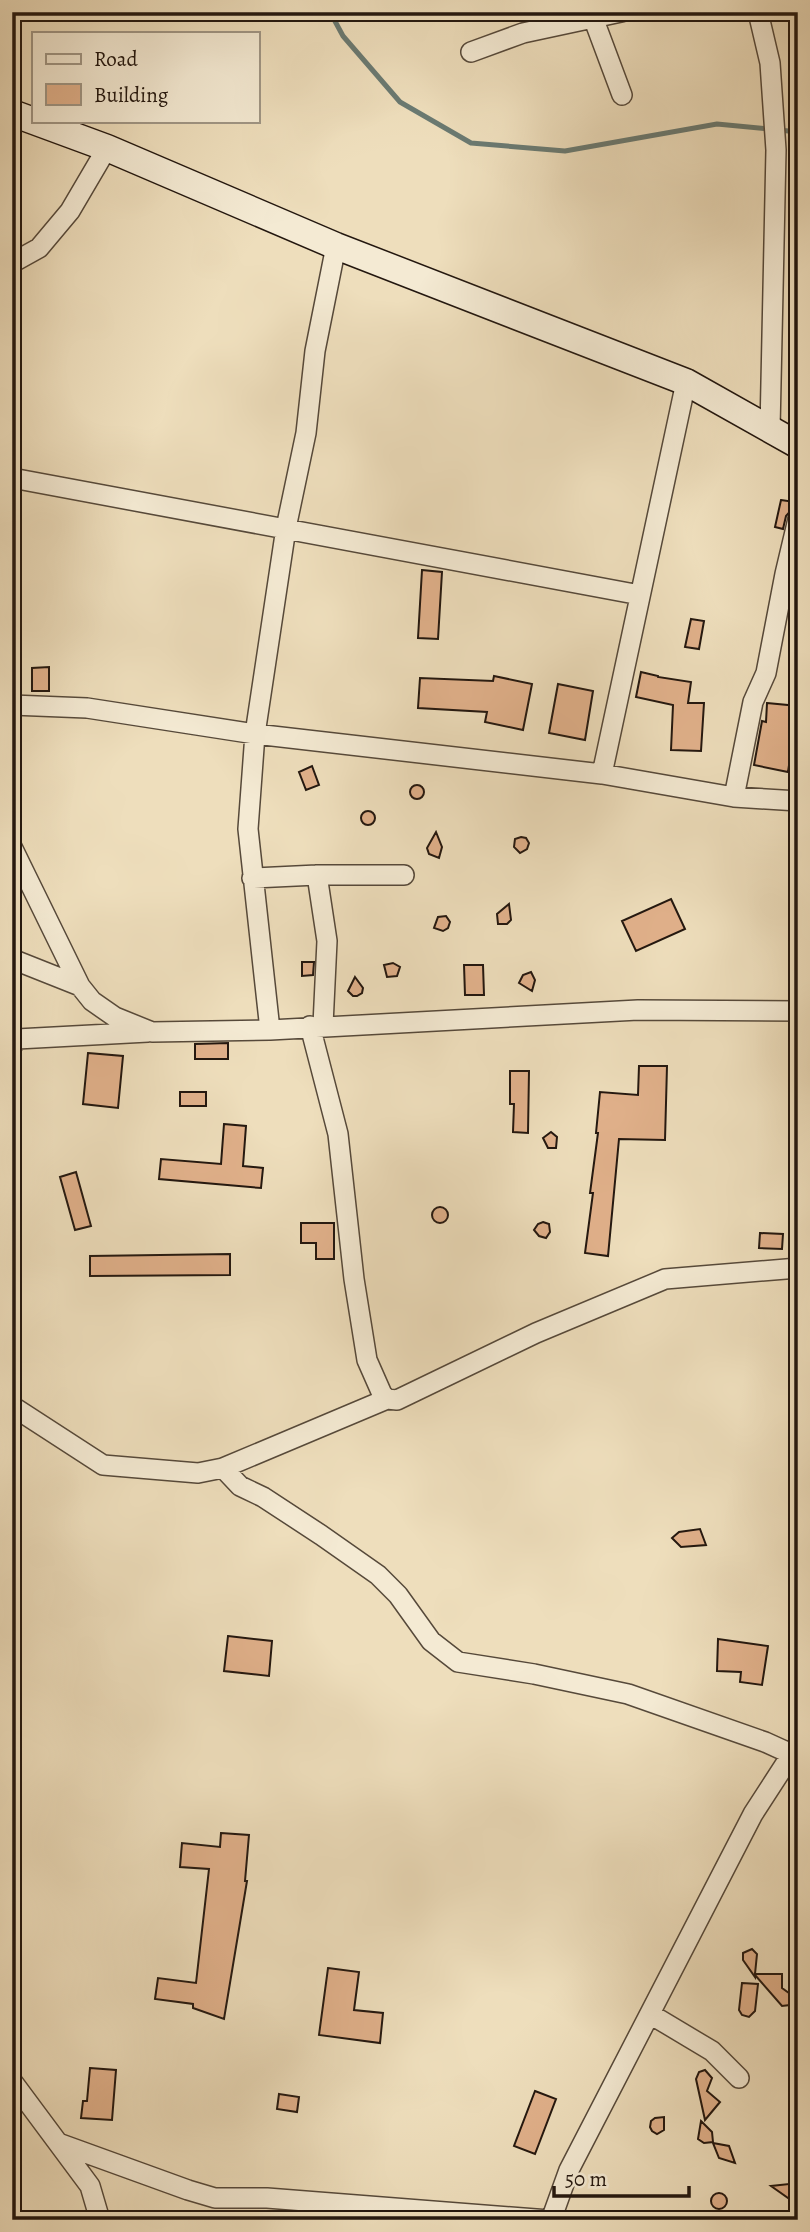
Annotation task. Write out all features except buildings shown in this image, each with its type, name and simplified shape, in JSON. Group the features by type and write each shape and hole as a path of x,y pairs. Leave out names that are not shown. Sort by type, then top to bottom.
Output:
{"main road":[{"path":"12,113 32,120"},
{"path":"36,122 107,148 336,246 686,382 798,445"}],"street":[{"path":"471,52 523,33 592,15 621,12"},
{"path":"758,12 770,63 776,150 770,429"},
{"path":"592,15 622,95"},
{"path":"12,263 39,248 70,211 107,148"},
{"path":"270,1030 248,829 255,734 286,528 306,433 315,351 336,246"},
{"path":"602,774 686,382"},
{"path":"12,478 640,595"},
{"path":"734,797 753,702 766,673 798,519"},
{"path":"12,705 87,708 255,734 602,774 734,797 798,801"},
{"path":"12,847 80,986 92,1001 115,1017 152,1032"},
{"path":"317,875 327,941 316,1026 338,1134 354,1279 367,1360 382,1395 387,1399"},
{"path":"252,878 404,875"},
{"path":"12,959 80,986"},
{"path":"12,1046 18,1039 152,1032 270,1030 638,1010 798,1011"},
{"path":"12,1406 103,1465 198,1473 223,1468 387,1399 397,1400 537,1333 665,1279 798,1268"},
{"path":"61,2144 215,2198 267,2198 550,2220 569,2170 753,1814 796,1753 628,1694 534,1674 458,1662 430,1641 398,1595 378,1575 263,1497 240,1486 223,1468"},
{"path":"650,2014 712,2051 738,2078"},
{"path":"13,2083 90,2186 100,2220"}],"waterway":[{"path":"330,12 343,36 400,102 471,143 565,151 717,124 769,129"},
{"path":"779,130 798,132"}]}
